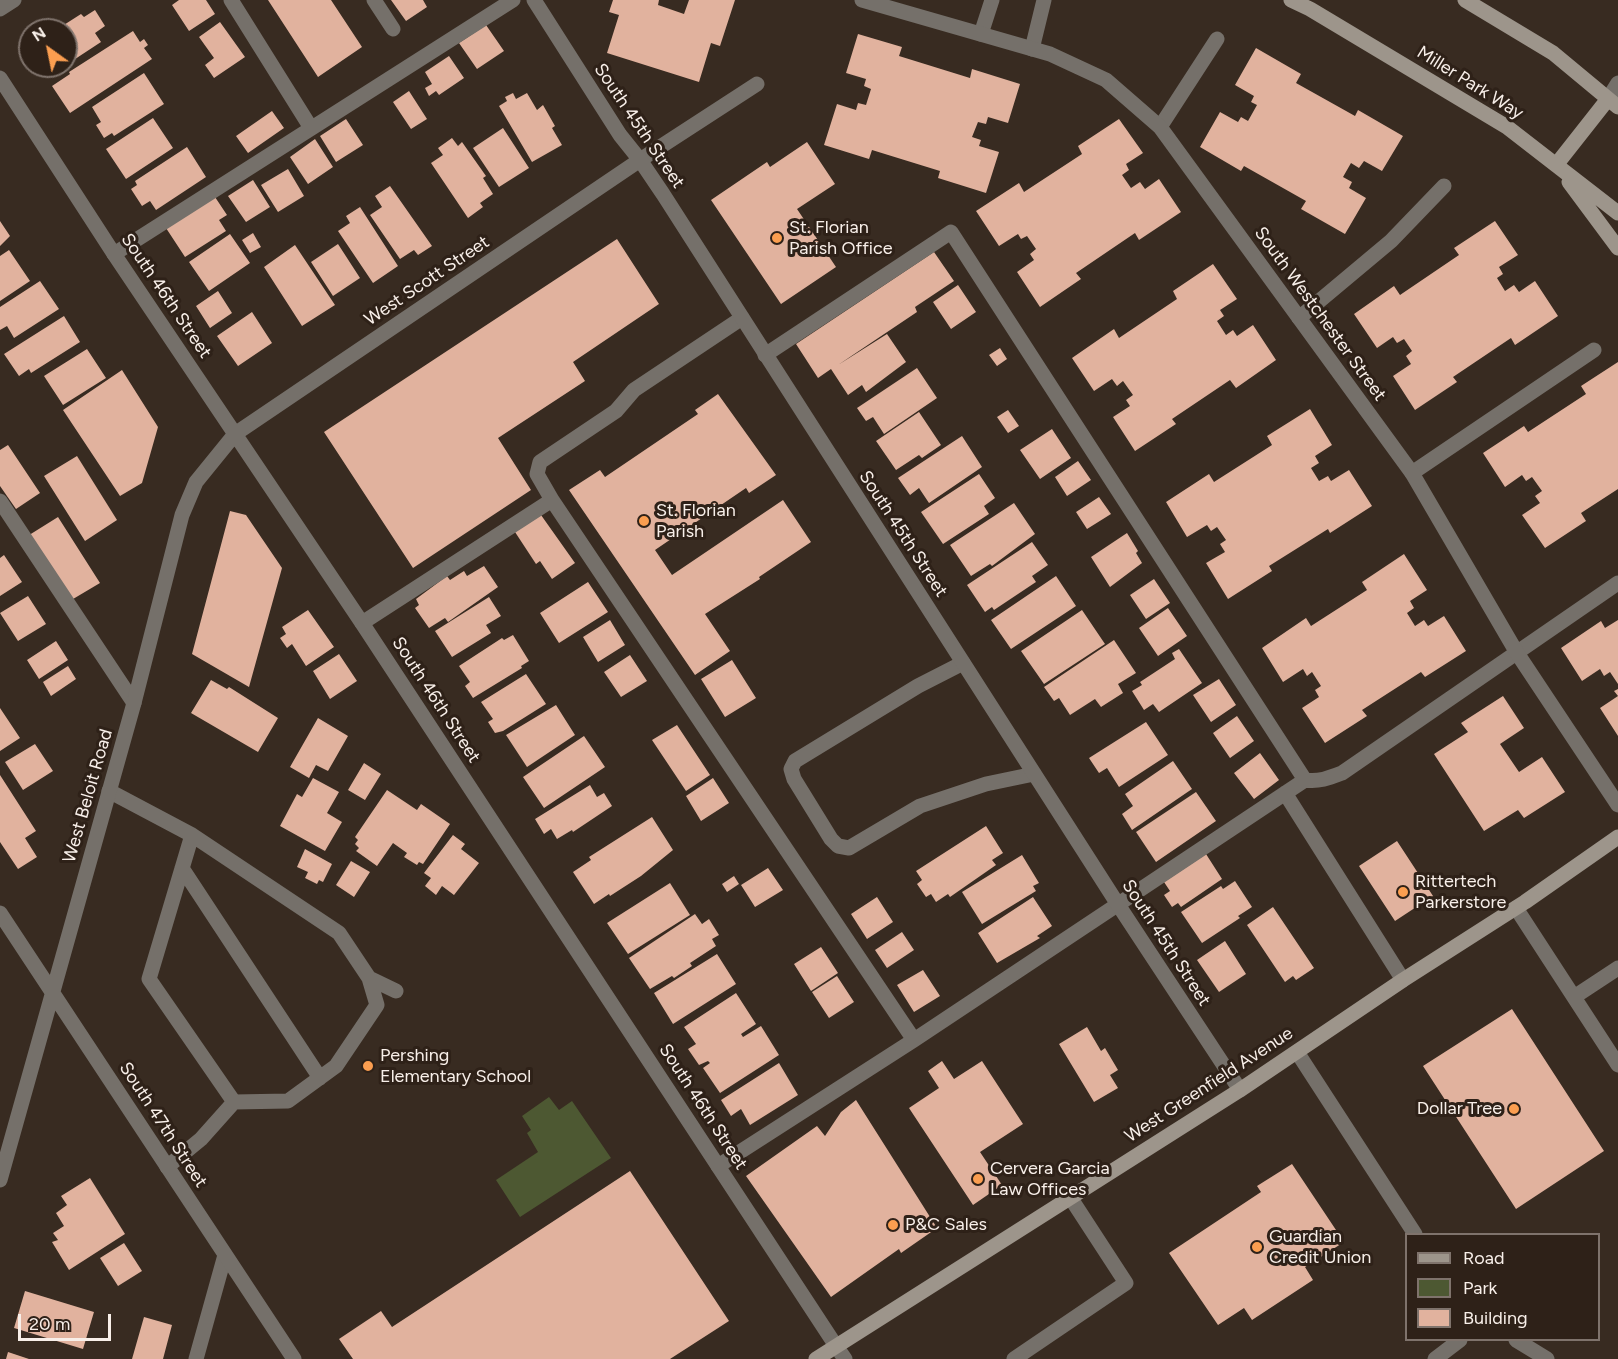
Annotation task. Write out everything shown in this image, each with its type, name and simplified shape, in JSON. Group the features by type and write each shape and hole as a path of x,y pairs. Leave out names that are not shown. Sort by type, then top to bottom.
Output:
{"main road":[{"name":"Miller Park Way","path":"1291,0 1310,9 1507,127 1618,213"},
{"path":"1465,0 1553,53 1613,103 1556,165 1618,248"},
{"name":"West Greenfield Avenue","path":"816,1359 841,1353 1070,1197 1240,1090 1403,980 1516,908 1618,837"}],"street":[{"path":"0,9 14,0"},
{"path":"231,0 311,128"},
{"path":"374,0 393,29"},
{"path":"114,254 513,0"},
{"name":"South 45th Street","path":"534,0 616,130 640,160 1117,903 1240,1090"},
{"name":"South Westchester Street","path":"862,0 1050,54 1106,80 1160,127 1412,472 1517,653 1618,805"},
{"path":"981,34 992,0"},
{"path":"1032,49 1044,0"},
{"path":"1160,127 1217,39"},
{"name":"South 46th Street","path":"0,78 114,254 362,623 841,1353"},
{"path":"1613,103 1618,83"},
{"name":"West Scott Street","path":"235,434 640,160 757,84"},
{"path":"1299,318 1391,241 1444,186"},
{"path":"765,355 951,232 1305,780"},
{"path":"742,318 634,390 616,411 540,462 537,474 552,500 914,1040"},
{"path":"1412,472 1594,350"},
{"name":"West Beloit Road","path":"0,1180 134,703 189,496 196,482 235,434"},
{"path":"362,623 552,500"},
{"path":"0,501 134,703"},
{"path":"718,1166 914,1040 1305,780 1320,780 1342,773 1618,583"},
{"path":"963,663 918,686 795,761 792,769 794,780 831,839 838,846 849,848 920,806 986,784 1034,774"},
{"path":"109,791 192,835 339,933 369,978 377,1005 336,1066 288,1101 234,1102 201,1139 167,1167"},
{"path":"1285,793 1403,980"},
{"path":"192,835 149,980 234,1102"},
{"path":"182,868 320,1078"},
{"path":"1516,908 1618,1065"},
{"name":"South 47th Street","path":"0,913 294,1359"},
{"path":"1574,997 1618,968"},
{"path":"369,978 396,991"},
{"path":"1297,1052 1414,1233"},
{"path":"1014,1359 1126,1283 1070,1197"},
{"path":"196,1359 225,1255"},
{"path":"1435,1359 1459,1341"},
{"path":"1518,1341 1547,1359"}],"green space":[{"path":"549,1097 559,1110 572,1101 611,1158 520,1217 496,1180 538,1152 527,1133 531,1130 522,1116"}],"building":[{"path":"179,0 206,0 215,14 189,31 172,5"},
{"path":"268,0 331,0 362,47 318,77"},
{"path":"391,0 423,0 427,7 406,21"},
{"path":"613,0 659,0 658,5 684,14 689,0 735,0 720,46 711,43 699,82 607,53 619,15 609,12"},
{"path":"95,10 105,26 95,33 101,42 78,57 78,18 75,18 81,14 84,17"},
{"path":"220,22 245,57 214,78 205,65 214,58 199,37"},
{"path":"486,25 504,51 477,69 459,43"},
{"path":"133,31 140,42 144,39 148,45 144,48 152,59 70,113 52,86 64,78 78,78 78,66"},
{"path":"858,34 902,47 899,56 970,78 972,69 1020,84 1008,123 988,117 986,124 978,122 972,137 981,140 979,146 999,152 986,193 938,178 940,171 872,150 869,159 824,145 837,104 856,110 858,103 866,105 871,89 864,86 866,79 846,73"},
{"path":"1256,48 1301,74 1296,83 1355,116 1358,110 1403,136 1382,171 1364,161 1359,168 1351,163 1343,177 1352,182 1349,188 1366,198 1345,234 1301,209 1306,201 1244,166 1241,171 1200,147 1220,112 1238,122 1241,117 1248,121 1257,105 1251,102 1254,96 1235,85"},
{"path":"449,56 464,78 439,95 436,91 429,96 425,88 432,84 425,72"},
{"path":"144,73 164,104 114,136 112,133 104,138 96,125 101,122 92,107"},
{"path":"409,91 427,119 411,129 393,102"},
{"path":"513,93 516,99 527,93 537,110 543,105 555,126 552,128 562,145 532,162 499,106 507,101 505,97"},
{"path":"272,111 284,128 248,153 236,136"},
{"path":"153,118 173,148 126,179 106,149"},
{"path":"346,119 363,145 336,162 320,136"},
{"path":"1119,119 1143,153 1126,164 1129,170 1122,175 1131,188 1140,182 1145,189 1159,179 1181,212 1139,240 1135,233 1076,273 1081,279 1040,307 1017,272 1034,260 1030,254 1036,249 1027,236 1021,239 1018,234 999,246 976,211 1019,183 1024,192 1082,154 1078,146"},
{"path":"503,128 529,168 499,187 473,148"},
{"path":"452,138 458,146 462,142 486,176 483,178 493,194 480,203 483,207 468,218 431,163 443,155 438,148"},
{"path":"315,139 333,167 308,184 290,157"},
{"name":"St. Florian Parish Office","path":"807,142 835,184 797,209 836,267 781,304 711,200 767,162 770,167"},
{"path":"187,147 206,177 156,210 150,201 142,206 131,189 137,185 135,181"},
{"path":"288,169 304,196 278,212 261,185"},
{"path":"253,180 270,207 246,222 228,196"},
{"path":"390,186 432,246 418,255 414,250 400,259 370,215 382,207 375,196"},
{"path":"215,197 227,215 219,220 226,231 185,257 166,228"},
{"path":"360,207 398,266 373,283 338,231 350,223 346,216"},
{"path":"0,221 10,236 0,246"},
{"path":"1495,221 1518,255 1499,267 1503,274 1497,278 1505,291 1514,285 1519,292 1535,281 1558,316 1515,345 1511,338 1453,377 1457,382 1415,410 1393,376 1411,364 1406,356 1412,351 1404,339 1397,343 1393,337 1377,348 1354,314 1394,286 1400,295 1459,255 1454,248"},
{"path":"253,233 261,247 250,253 242,240"},
{"path":"230,234 250,263 209,291 189,262"},
{"path":"617,239 659,304 573,362 585,381 498,438 531,490 413,568 324,432"},
{"path":"338,244 360,278 333,296 311,262"},
{"path":"295,245 335,305 302,326 264,267"},
{"path":"9,250 30,281 0,301 0,256"},
{"path":"934,252 954,281 915,307 917,312 838,365 887,334 906,362 866,392 862,385 848,395 831,369 818,378 796,344"},
{"path":"1213,264 1237,299 1220,310 1224,316 1217,321 1226,335 1233,330 1237,336 1253,325 1276,360 1236,388 1230,380 1172,419 1176,424 1135,451 1113,417 1130,406 1126,400 1133,395 1123,381 1117,386 1112,379 1094,391 1072,358 1114,329 1119,338 1177,299 1173,291"},
{"path":"40,281 59,309 14,338 7,326 0,330 0,307"},
{"path":"958,285 976,312 951,329 933,302"},
{"path":"218,291 232,313 210,328 196,306"},
{"path":"252,312 272,343 238,366 217,336"},
{"path":"64,316 80,342 31,373 29,369 19,376 4,354"},
{"path":"1000,348 1007,359 997,366 989,355"},
{"path":"87,349 106,378 63,405 44,376"},
{"path":"1618,362 1618,489 1581,513 1586,521 1545,548 1522,515 1540,503 1535,496 1542,491 1532,477 1526,481 1522,475 1505,487 1483,453 1524,426 1528,432 1586,394 1581,386"},
{"path":"917,368 937,398 884,434 873,417 866,421 857,408"},
{"path":"122,370 158,427 142,483 120,496 63,410"},
{"name":"St. Florian Parish","path":"718,394 776,475 749,493 746,488 655,550 672,575 783,500 811,542 759,577 760,579 705,614 730,651 695,675 569,490 600,470 605,477 698,414 695,410"},
{"path":"1310,409 1332,445 1315,456 1319,463 1311,468 1319,481 1328,476 1331,481 1349,470 1372,506 1330,533 1328,529 1269,566 1272,571 1228,599 1206,563 1225,552 1220,544 1226,540 1217,527 1211,531 1207,525 1187,537 1166,502 1209,474 1214,482 1272,445 1267,436"},
{"path":"1008,410 1019,426 1008,433 997,417"},
{"path":"919,412 941,445 922,458 919,455 896,470 876,441"},
{"path":"1052,429 1071,458 1040,479 1020,450"},
{"path":"962,436 982,467 929,503 919,488 910,495 898,478"},
{"path":"8,445 40,493 16,509 0,486 0,450"},
{"path":"77,456 117,520 85,541 44,476"},
{"path":"1078,461 1091,480 1067,496 1055,477"},
{"path":"979,474 995,498 984,506 989,514 943,544 921,512"},
{"path":"1099,497 1111,514 1087,529 1076,512"},
{"path":"1014,503 1035,534 992,566 990,564 971,576 950,545"},
{"path":"230,511 246,515 282,568 249,687 192,654"},
{"path":"541,515 575,563 552,579 540,561 536,564 515,532"},
{"path":"58,517 100,583 68,602 26,537"},
{"path":"1127,533 1142,563 1110,587 1091,557"},
{"path":"1032,542 1048,565 1032,576 1036,582 994,610 992,607 985,612 967,585"},
{"path":"1404,554 1427,590 1410,601 1414,608 1407,613 1415,626 1424,620 1428,626 1444,616 1466,651 1425,677 1421,672 1362,710 1367,716 1325,743 1302,708 1319,697 1315,690 1321,686 1312,672 1307,676 1303,669 1283,682 1262,648 1306,618 1311,626 1367,590 1362,582"},
{"path":"4,555 22,582 0,596 0,558"},
{"path":"484,566 498,587 448,622 445,618 429,628 415,608 419,605 416,599 447,576 450,580 464,571 467,576"},
{"path":"1056,576 1076,606 1011,649 991,620"},
{"path":"1154,579 1170,603 1146,619 1130,595"},
{"path":"588,582 608,612 559,643 540,613"},
{"path":"28,596 46,624 18,641 0,613"},
{"path":"489,597 501,616 486,625 491,633 452,657 435,631"},
{"path":"1168,608 1187,636 1158,656 1139,628"},
{"path":"308,610 334,647 306,666 292,644 287,648 280,638 286,634 282,627"},
{"path":"1082,610 1105,644 1044,684 1021,651"},
{"path":"610,620 625,645 598,662 583,637"},
{"path":"1618,620 1618,684 1610,672 1604,676 1600,669 1582,681 1561,648 1601,621 1605,628"},
{"path":"513,635 529,661 521,666 522,668 473,698 465,686 470,682 459,666 502,638 504,640"},
{"path":"1114,640 1136,673 1118,684 1123,693 1101,707 1095,699 1070,715 1059,698 1054,701 1044,687"},
{"path":"56,641 68,660 39,679 27,660"},
{"path":"1179,649 1202,683 1159,712 1153,704 1144,710 1132,691 1142,685 1140,682 1175,659 1172,653"},
{"path":"339,654 357,681 330,699 313,671"},
{"path":"630,655 647,681 621,697 604,672"},
{"path":"732,660 756,698 725,717 701,679"},
{"path":"68,666 76,679 51,696 43,682"},
{"path":"526,674 546,704 503,731 495,733 488,722 493,719 481,702"},
{"path":"1219,679 1236,705 1211,722 1193,695"},
{"path":"211,680 227,689 229,687 278,718 258,752 191,713"},
{"path":"1503,696 1524,728 1500,744 1519,772 1542,757 1565,792 1524,818 1518,810 1484,831 1434,754 1468,732 1461,723"},
{"path":"1618,696 1618,736 1600,708"},
{"path":"556,705 575,735 527,767 506,735"},
{"path":"0,708 20,738 0,751"},
{"path":"1237,716 1254,741 1230,758 1213,733"},
{"path":"318,718 348,736 328,771 316,765 309,778 290,767"},
{"path":"1146,722 1168,755 1119,787 1107,768 1099,773 1089,758"},
{"path":"677,725 710,775 686,791 652,740"},
{"path":"584,736 605,767 544,808 523,777"},
{"path":"35,744 53,771 23,790 5,762"},
{"path":"1260,753 1279,780 1254,799 1234,773"},
{"path":"1173,761 1192,789 1132,830 1122,814 1133,806 1125,794"},
{"path":"364,763 381,774 365,800 348,790"},
{"path":"0,775 36,831 25,838 37,857 18,869 0,842"},
{"path":"313,778 339,792 327,813 342,822 325,851 280,826 297,794 302,797"},
{"path":"713,778 729,803 701,821 686,796"},
{"path":"590,785 597,797 604,793 612,806 573,832 572,830 557,839 551,829 544,834 535,819"},
{"path":"387,790 417,810 421,804 450,824 423,864 419,862 417,865 404,857 407,853 393,843 377,866 356,851 359,848 355,844 358,840 355,837"},
{"path":"1196,792 1216,821 1156,862 1136,832"},
{"path":"652,817 673,850 641,876 594,904 573,872 591,860 589,857"},
{"path":"986,826 1003,853 992,860 996,865 950,897 948,894 936,902 931,894 926,897 917,884 922,880 916,871"},
{"path":"453,835 465,844 461,849 479,863 454,895 442,886 436,895 425,886 431,878 424,873"},
{"path":"1397,841 1433,896 1395,921 1359,866"},
{"path":"305,849 332,864 323,882 319,880 317,884 305,878 308,872 297,867"},
{"path":"1206,854 1222,879 1181,907 1178,903 1172,907 1164,895 1170,891 1164,882"},
{"path":"1022,855 1039,883 1033,886 1036,891 982,924 962,892"},
{"path":"351,861 370,872 354,897 336,885"},
{"path":"768,868 783,890 755,907 741,885"},
{"path":"734,876 739,884 727,892 722,884"},
{"path":"1235,881 1252,907 1238,916 1240,918 1202,943 1181,912 1221,886 1223,889"},
{"path":"670,883 690,915 628,954 607,923"},
{"path":"877,897 893,922 867,939 851,914"},
{"path":"1033,897 1052,926 1037,936 1040,938 997,963 978,933"},
{"path":"1273,907 1314,968 1296,980 1293,976 1285,982 1247,925"},
{"path":"695,914 702,924 709,919 719,935 712,939 716,946 690,963 692,966 674,978 672,976 650,989 629,958"},
{"path":"902,932 914,950 887,968 875,950"},
{"path":"1225,941 1246,974 1219,992 1197,960"},
{"path":"821,947 838,973 811,991 794,964"},
{"path":"717,954 736,984 673,1024 654,993"},
{"path":"923,970 940,996 914,1012 897,985"},
{"path":"837,976 854,1002 829,1018 812,992"},
{"path":"736,993 756,1024 741,1034 743,1037 761,1026 779,1055 720,1093 703,1068 710,1063 708,1061 699,1065 688,1049 696,1044 684,1027"},
{"name":"Dollar Tree","path":"1512,1009 1604,1151 1516,1209 1423,1066"},
{"path":"1087,1027 1101,1051 1105,1048 1118,1070 1110,1075 1118,1088 1094,1102 1059,1044"},
{"path":"942,1061 954,1079 982,1061 1023,1124 980,1152 1002,1185 973,1205 909,1108 939,1088 928,1071"},
{"path":"779,1063 798,1095 750,1125 741,1109 731,1116 721,1100"},
{"path":"856,1100 937,1228 901,1253 899,1249 831,1297 746,1176 817,1126 825,1136 841,1112"},
{"name":"Guardian Credit Union","path":"1292,1164 1344,1242 1305,1267 1313,1280 1252,1320 1244,1308 1218,1325 1169,1253 1261,1192 1257,1186"},
{"path":"630,1171 729,1321 670,1359 353,1359 339,1339 381,1311 392,1327"},
{"path":"90,1178 125,1234 69,1270 52,1242 58,1240 53,1233 64,1226 56,1213 67,1205 61,1196"},
{"path":"124,1243 142,1271 118,1286 100,1258"},
{"path":"25,1291 94,1312 83,1349 14,1328"},
{"path":"144,1317 172,1325 163,1359 132,1359"},
{"path":"8,1352 29,1359 6,1359"}],"place":[{"name":"St. Florian Parish Office","path":"777,238"},
{"name":"St. Florian Parish","path":"644,521"},
{"name":"Rittertech Parkerstore","path":"1403,892"},
{"name":"Pershing Elementary School","path":"368,1066"},
{"name":"Dollar Tree","path":"1514,1109"},
{"name":"Cervera Garcia Law Offices","path":"978,1179"},
{"name":"P&C Sales","path":"893,1225"},
{"name":"Guardian Credit Union","path":"1257,1247"}]}
